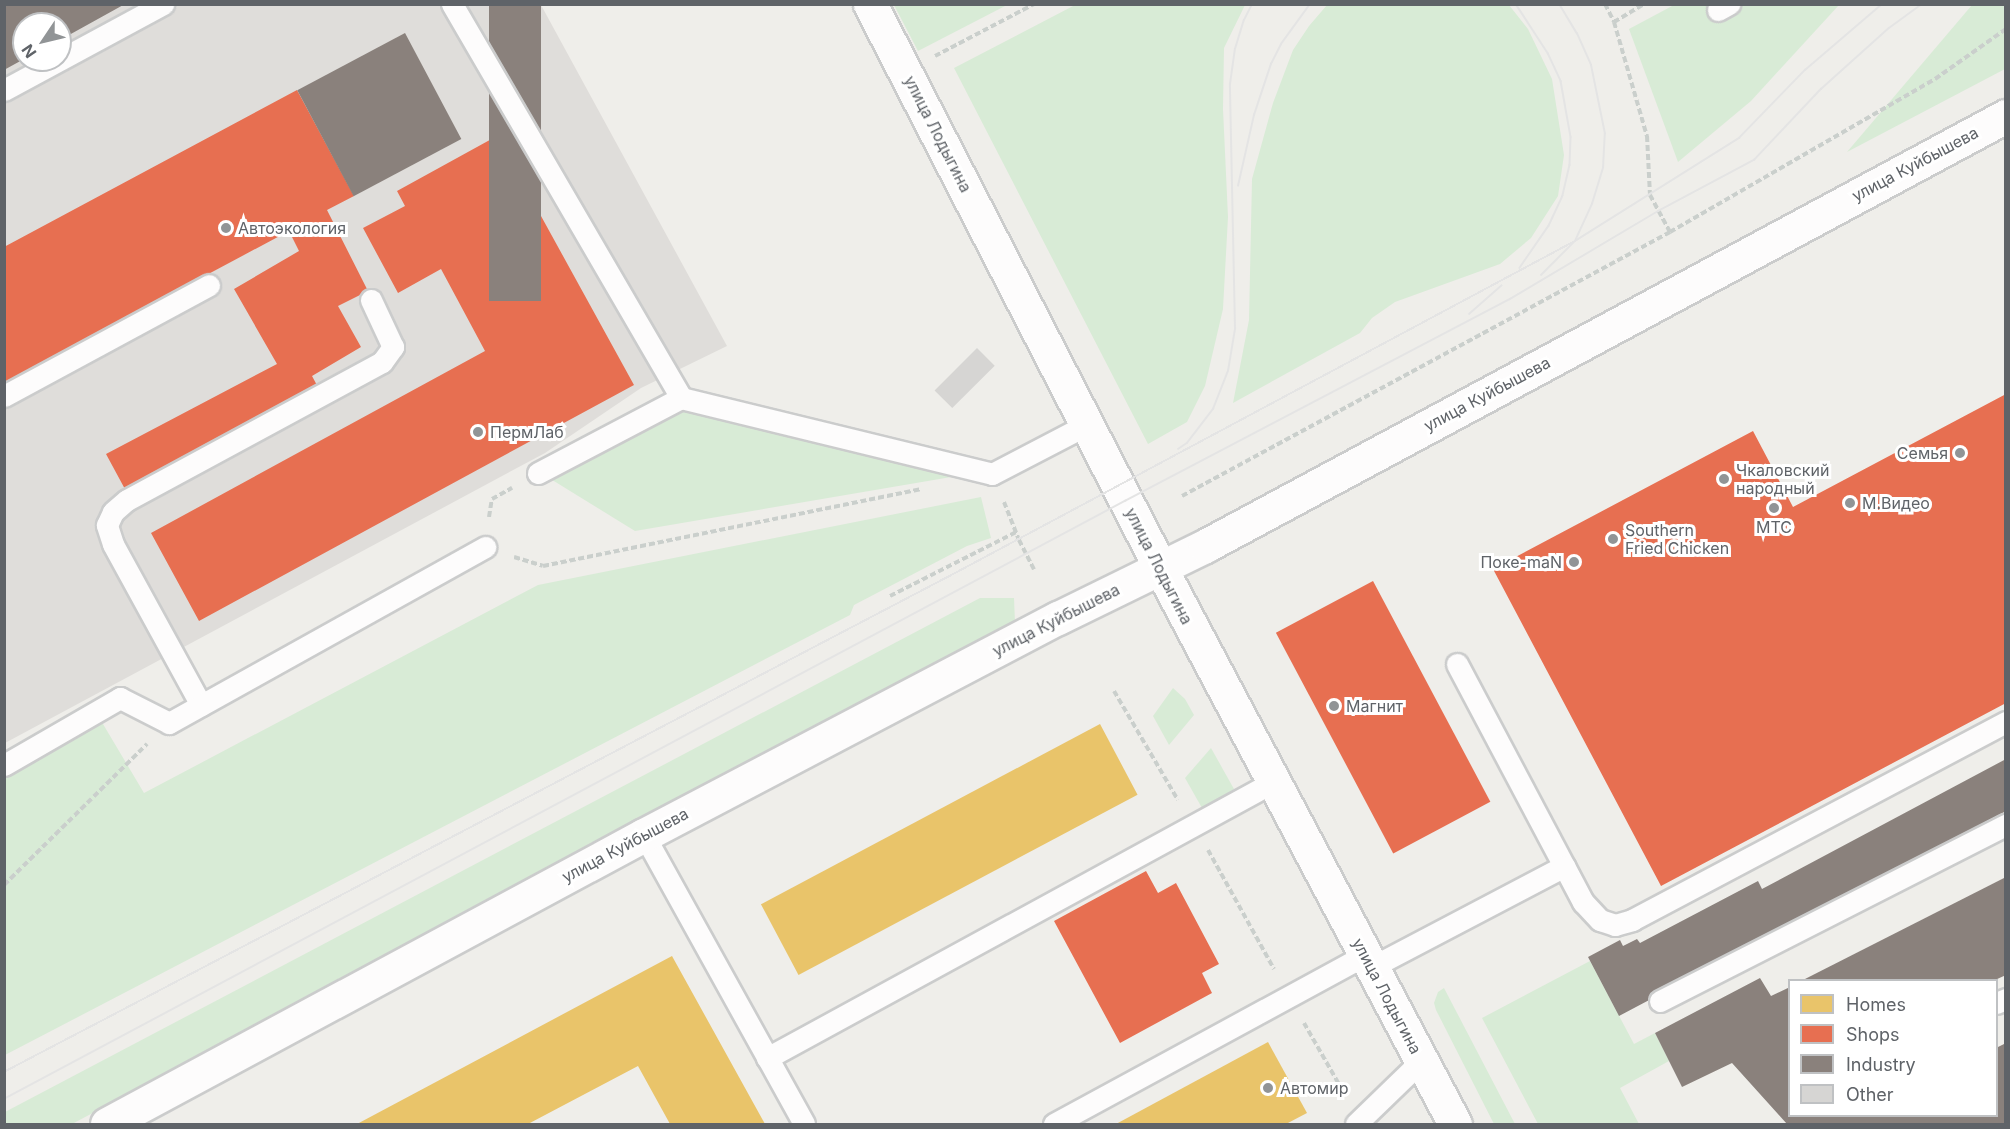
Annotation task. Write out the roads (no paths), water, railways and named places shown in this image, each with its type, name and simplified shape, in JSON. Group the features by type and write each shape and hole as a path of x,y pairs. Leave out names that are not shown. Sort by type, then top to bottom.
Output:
{"main road":[{"name":"улица Лодыгина","path":"870,4 1161,569 1455,1125"},
{"name":"улица Куйбышева","path":"107,1125 644,835 1058,618 1161,569 2006,116"}],"lane":[{"path":"4,90 163,4"},
{"path":"452,4 681,398"},
{"path":"4,396 209,285"},
{"path":"201,705 113,544 107,525 113,512 127,500 382,362 393,347 371,300"},
{"path":"538,473 681,398 992,474 1088,424"},
{"path":"4,765 120,698 169,723 485,547"},
{"path":"1457,664 1583,902 1600,920 1615,925 1632,920 2006,722"},
{"path":"767,1058 1273,782"},
{"path":"1660,1001 2006,825"},
{"path":"644,835 804,1125"},
{"path":"1054,1125 1289,997 1369,961 1564,866"},
{"path":"1358,1123 1421,1061"}],"tram line":[{"path":"1178,449 1187,443 1213,409 1228,371 1235,329 1230,84 1235,49 1244,20 1252,4"},
{"path":"1238,186 1254,115 1271,64 1281,44 1310,4"},
{"path":"1516,4 1548,53 1561,81 1571,137 1570,165 1563,196 1549,226 1520,268"},
{"path":"1541,275 1575,241 1592,204 1603,168 1605,134 1591,65 1577,34 1559,4"},
{"path":"4,1072 959,571 1575,241 1739,138 1805,70 1882,4"},
{"path":"4,1099 1125,501 1510,299 1658,211 1754,160 1821,89 1889,28 1922,4"},
{"path":"1469,314 1501,286"}],"place":[{"name":"Автоэкология","path":"226,228"},
{"name":"ПермЛаб","path":"478,432"},
{"name":"Семья","path":"1960,453"},
{"name":"Чкаловский народный","path":"1724,479"},
{"name":"М.Видео","path":"1850,503"},
{"name":"МТС","path":"1774,508"},
{"name":"Southern Fried Chicken","path":"1613,539"},
{"name":"Поке-maN","path":"1574,562"},
{"name":"Магнит","path":"1334,706"},
{"name":"Автомир","path":"1268,1088"}]}
